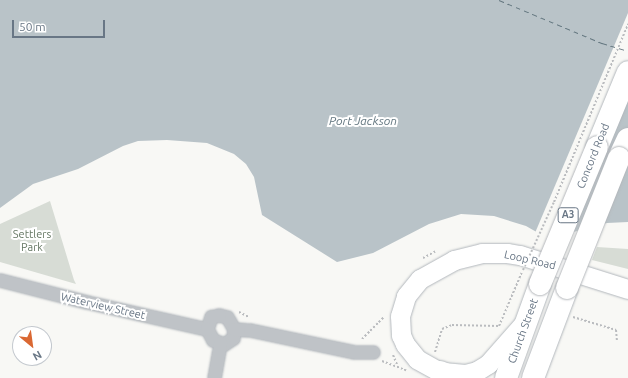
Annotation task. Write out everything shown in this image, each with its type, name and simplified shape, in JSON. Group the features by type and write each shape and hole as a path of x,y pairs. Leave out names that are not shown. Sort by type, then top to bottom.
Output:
{"highway":[{"name":"Concord Road","path":"540,284 628,72"},
{"name":"A3","path":"533,378 567,288 628,138"},
{"name":"Church Street","path":"506,378 540,284"}],"main road":[{"name":"Loop Road","path":"440,372 410,351 401,335 400,316 406,296 420,279 430,272 454,260 482,253 507,253 561,267 628,289"},
{"path":"440,372 471,373 483,368 526,321"}],"street":[{"name":"Waterview Street","path":"0,280 87,302 207,329"},
{"path":"219,315 227,318 234,329 233,338 231,341 220,344 213,340 207,329 211,317 219,315"},
{"path":"234,329 250,330 354,352 373,352"},
{"path":"214,378 220,344"}],"path":[{"path":"373,352 382,362 417,375 440,372 434,352 442,329 452,325 499,326 554,202 628,24"},
{"path":"572,316 616,330 617,341"}],"green space":[{"name":"Settlers Park","path":"50,201 76,284 0,262 0,224"},
{"path":"597,247 628,249 628,269 592,260"}],"water":[{"name":"Port Jackson","path":"0,0 628,0 628,222 607,223 562,235 540,234 526,226 494,216 461,214 429,224 373,253 337,262 262,215 254,177 246,164 234,154 207,143 167,140 138,141 123,146 78,169 33,184 0,208"}],"pier":[{"path":"628,13 628,98 562,237 539,236 535,233"}],"ferry route":[{"path":"499,0 602,43 628,51"}]}
